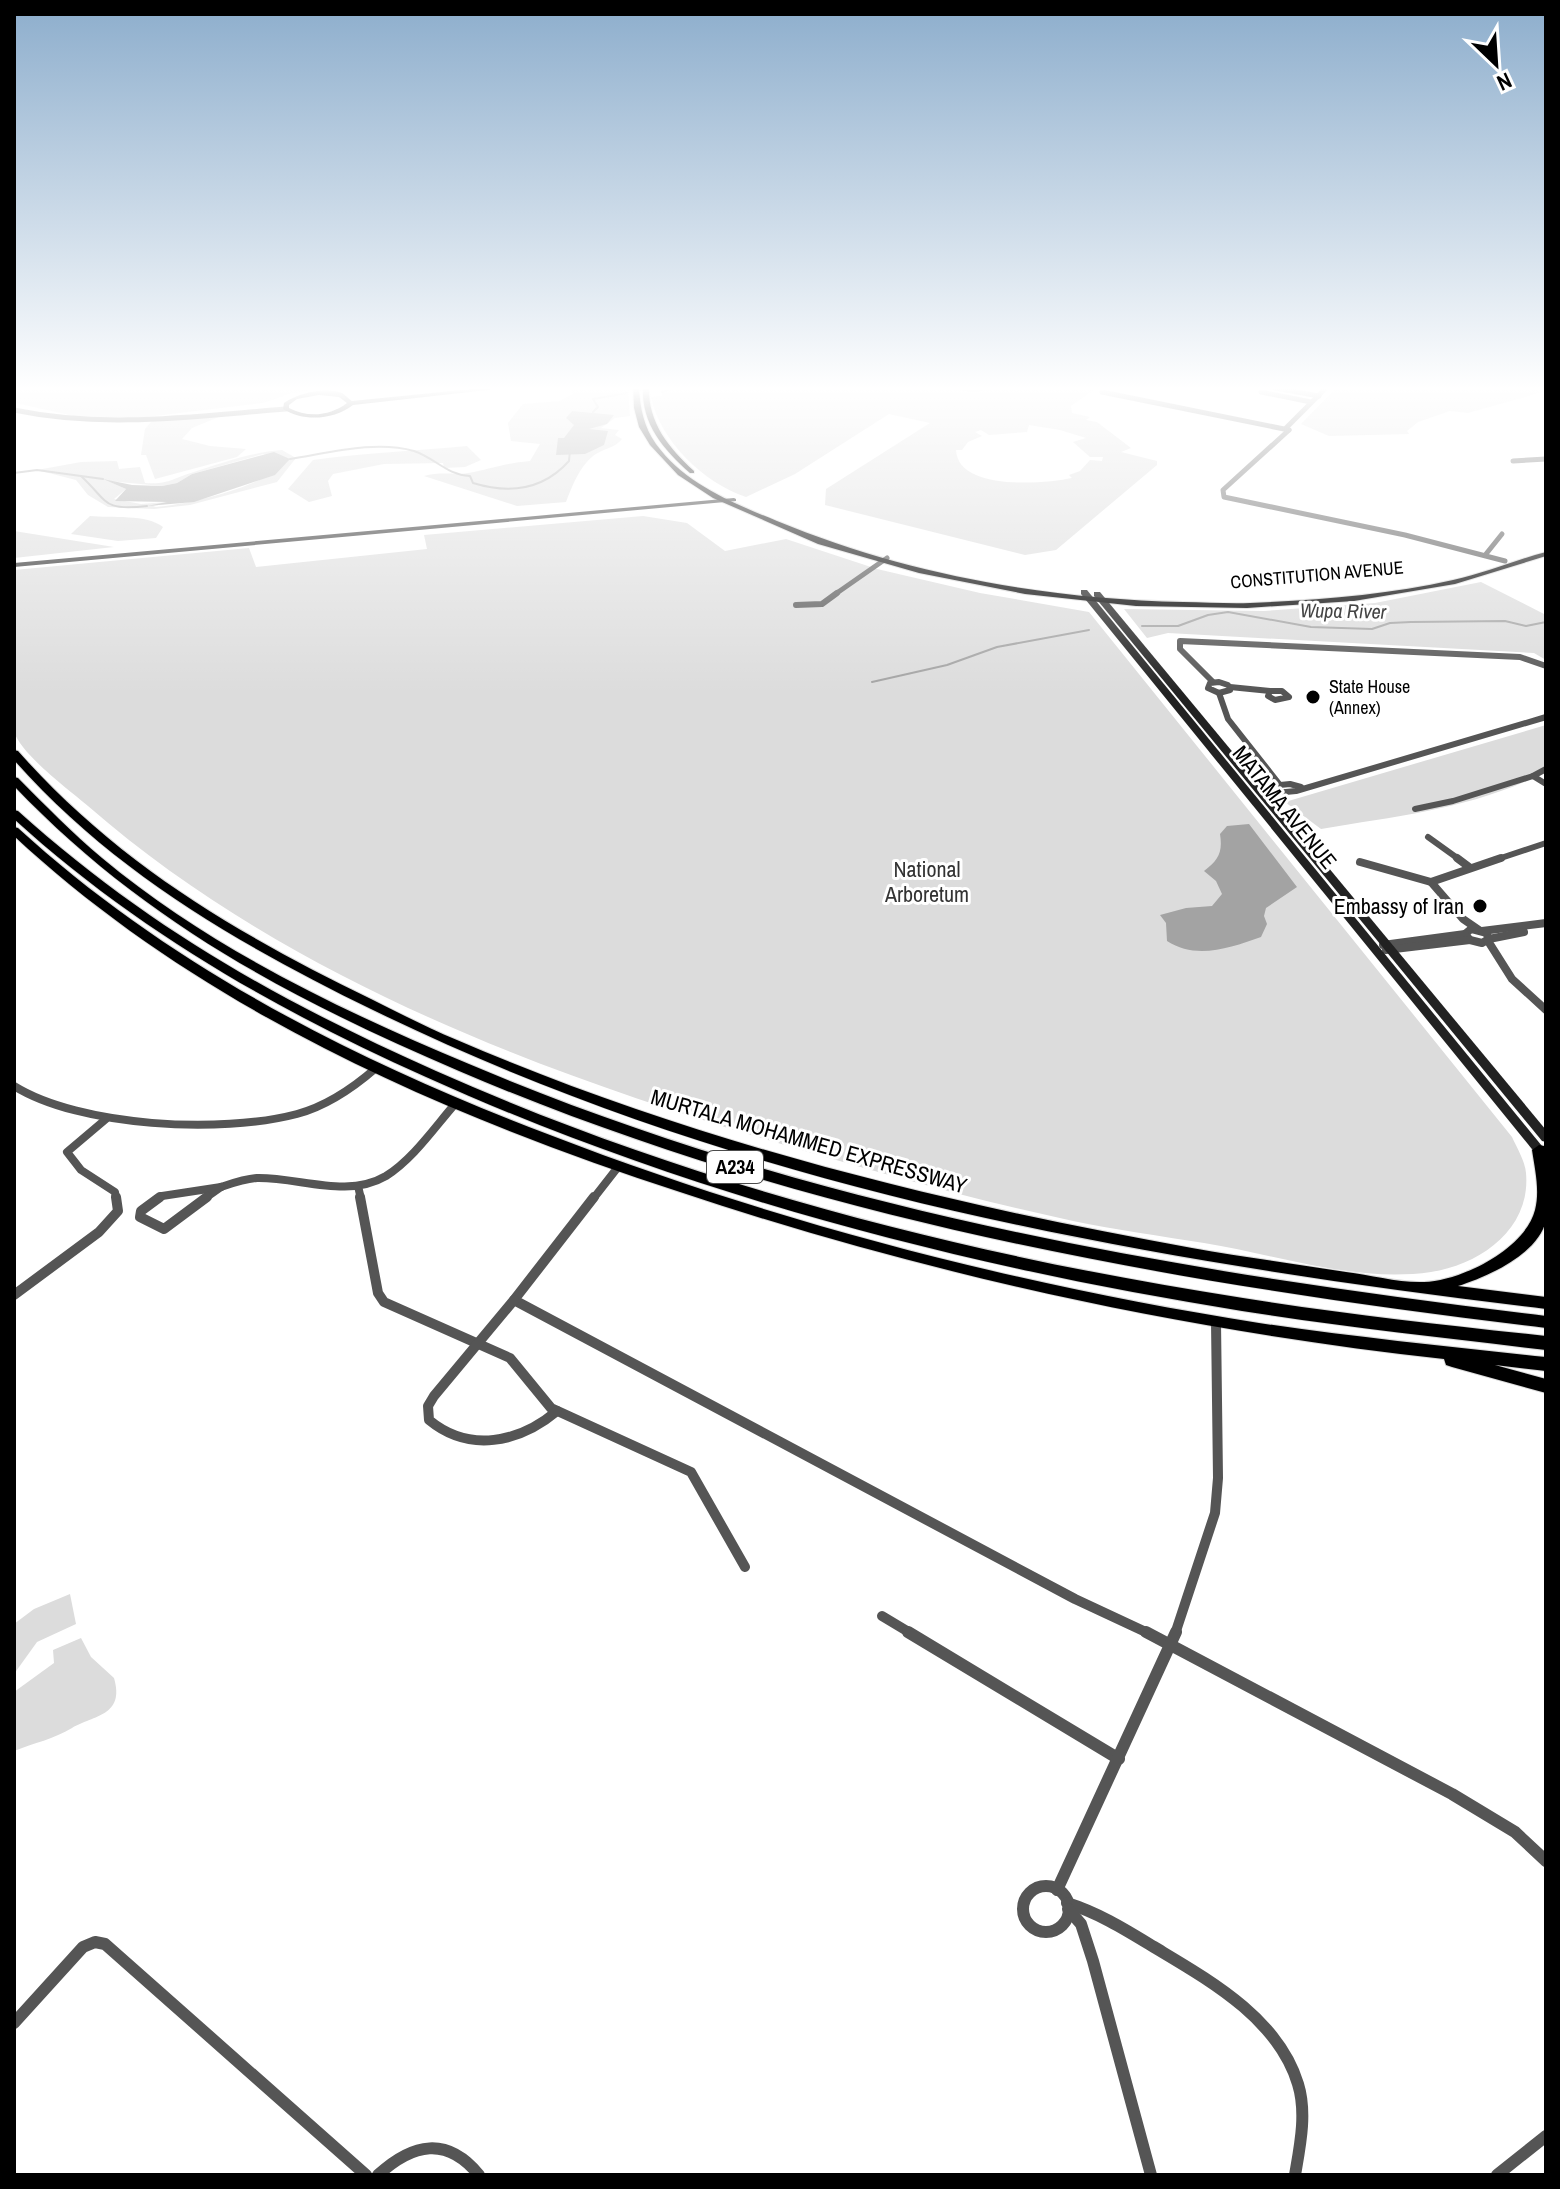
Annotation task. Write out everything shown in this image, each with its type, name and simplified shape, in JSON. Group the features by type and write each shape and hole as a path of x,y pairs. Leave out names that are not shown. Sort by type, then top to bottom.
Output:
{"highway":[{"name":"MURTALA MOHAMMED EXPRESSWAY","path":"14,753 50,792 109,845 236,933 337,989 468,1050 573,1092 739,1149 937,1203 1052,1229 1314,1275 1546,1303"},
{"name":"MURTALA MOHAMMED EXPRESSWAY","path":"17,789 101,862 215,946 257,970 471,1073 644,1139 823,1192 956,1226 1144,1266 1346,1299 1546,1322"},
{"path":"14,812 36,803"},
{"name":"A234","path":"14,812 97,886 196,954 241,980 394,1059 498,1104 612,1147 805,1209 944,1245 1178,1294 1346,1321 1546,1343"},
{"path":"14,830 69,881 129,927 249,1002 376,1068 455,1104 618,1167 838,1236 962,1268 1216,1322 1546,1364"},
{"path":"97,886 129,927"},
{"path":"160,906 236,933"},
{"path":"739,1149 823,1192"},
{"path":"1420,1288 1452,1283 1482,1271 1504,1259 1524,1240 1540,1218 1544,1196 1544,1149"},
{"path":"715,1198 805,1209"},
{"path":"1413,1349 1546,1386"}],"main road":[{"path":"697,489 709,500 729,501"},
{"path":"714,489 729,501 787,532 884,560 992,586 1093,596"},
{"path":"14,563 709,500 729,501"},
{"name":"CONSTITUTION AVENUE","path":"1093,596 1205,599 1332,594 1425,582 1505,561 1546,546"},
{"name":"CONSTITUTION AVENUE","path":"1093,596 1239,605 1362,597 1459,581 1546,554"},
{"name":"MATAMA AVENUE","path":"1093,596 1108,608 1376,949 1494,1094 1544,1149"},
{"name":"MATAMA AVENUE","path":"1093,596 1508,1092 1544,1149"},
{"path":"1108,608 1127,600"},
{"path":"1494,1094 1508,1092"}],"street":[{"path":"1224,489 1224,497 1486,554 1505,561"},
{"path":"1486,554 1502,534"},
{"path":"796,605 822,604 884,560"},
{"path":"1269,694 1229,689 1213,682 1180,649 1180,641 1520,657 1546,666"},
{"path":"1213,682 1208,688 1219,693 1229,689"},
{"path":"1219,693 1228,719 1280,785"},
{"path":"1260,787 1301,787 1546,717"},
{"path":"1415,809 1453,801 1546,769"},
{"path":"1533,776 1546,784"},
{"path":"1266,794 1296,791 1301,787"},
{"path":"1428,837 1469,867"},
{"path":"1431,882 1546,843"},
{"path":"1360,862 1431,882 1463,919 1489,940 1493,952"},
{"path":"1463,919 1470,937 1493,952 1546,1010"},
{"path":"1470,937 1480,930 1546,925"},
{"path":"1376,949 1470,937 1489,940 1546,925"},
{"path":"16,1091 59,1110 106,1119 248,1122 297,1114 340,1096 376,1068"},
{"path":"221,1187 164,1229 140,1217 141,1211 162,1196 221,1187 240,1180 259,1178 358,1186 384,1177 402,1164 455,1104"},
{"path":"14,1295 99,1232 118,1211 115,1192 69,1159 67,1152 106,1119"},
{"path":"557,1411 547,1422 534,1429 487,1441 461,1439 435,1427 429,1420 428,1406 618,1167"},
{"path":"358,1186 378,1293 384,1302 515,1362 542,1400 557,1411 691,1472 745,1567"},
{"path":"514,1300 1075,1599 1172,1644 1452,1794 1515,1832 1546,1861"},
{"path":"1057,1890 1172,1644 1215,1513 1218,1478 1216,1322"},
{"path":"882,1616 1119,1759"},
{"path":"1068,1906 1064,1926 1052,1933 1038,1931 1026,1920 1023,1904 1029,1891 1042,1885 1057,1890 1081,1924 1151,2175"},
{"path":"1068,1906 1087,1908 1196,1973 1233,1999 1273,2040 1287,2058 1298,2082 1301,2140 1295,2175"},
{"path":"14,2023 83,1947 95,1942 105,1944 366,2175"},
{"path":"1497,2175 1546,2136"},
{"path":"378,2175 390,2162 411,2150 433,2146 454,2150 471,2162 479,2175"}],"green space":[{"path":"83,489 126,489 114,499 141,504 181,501 153,506 156,507 208,498 236,489 250,489 190,505 154,509 108,507"},
{"path":"288,489 330,489 332,496 309,502"},
{"path":"465,489 572,489 566,502 517,506"},
{"path":"728,489 763,489 746,497"},
{"path":"826,489 1128,489 1056,550 1025,555 825,505"},
{"path":"90,516 138,518 163,527 156,538 118,541 71,534"},
{"name":"National Arboretum","path":"643,516 687,523 725,551 786,539 877,569 980,593 1089,612 1512,1137 1526,1173 1520,1211 1511,1227 1484,1252 1450,1268 1403,1274 1346,1271 1089,1224 958,1194 677,1112 498,1047 410,1009 324,966 241,919 162,865 88,806 26,751 14,732 14,570 249,548 256,567 427,549 424,535"},
{"path":"14,531 114,547 14,558"},
{"path":"1481,582 1546,615 1546,660 1534,653 1168,633 1147,638 1124,609 1264,611 1375,603"},
{"path":"1546,725 1546,772 1491,795 1408,815 1321,829 1285,802"},
{"path":"70,1594 76,1624 37,1642 14,1674 14,1624 34,1609"},
{"path":"81,1638 91,1657 114,1678 116,1691 111,1707 58,1735 14,1751 14,1692 54,1663 53,1650"}],"shaded area":[{"path":"126,489 233,489 194,502 147,506 167,502 115,501"},
{"path":"1249,824 1297,887 1266,908 1264,916 1267,924 1261,937 1225,948 1201,951 1178,947 1167,941 1166,923 1160,915 1186,908 1212,906 1222,894 1216,881 1204,871 1218,856 1220,834 1227,826"}],"waterway":[{"path":"94,489 114,506 147,506"},
{"name":"Wupa River","path":"1142,626 1178,626 1208,615 1228,612 1311,627 1372,629 1390,623 1411,622 1505,621 1526,626 1546,622"},
{"path":"872,682 947,665 997,647 1089,630"}],"place":[{"name":"State House (Annex)","path":"1313,697"},
{"name":"Embassy of Iran","path":"1480,906"}]}
